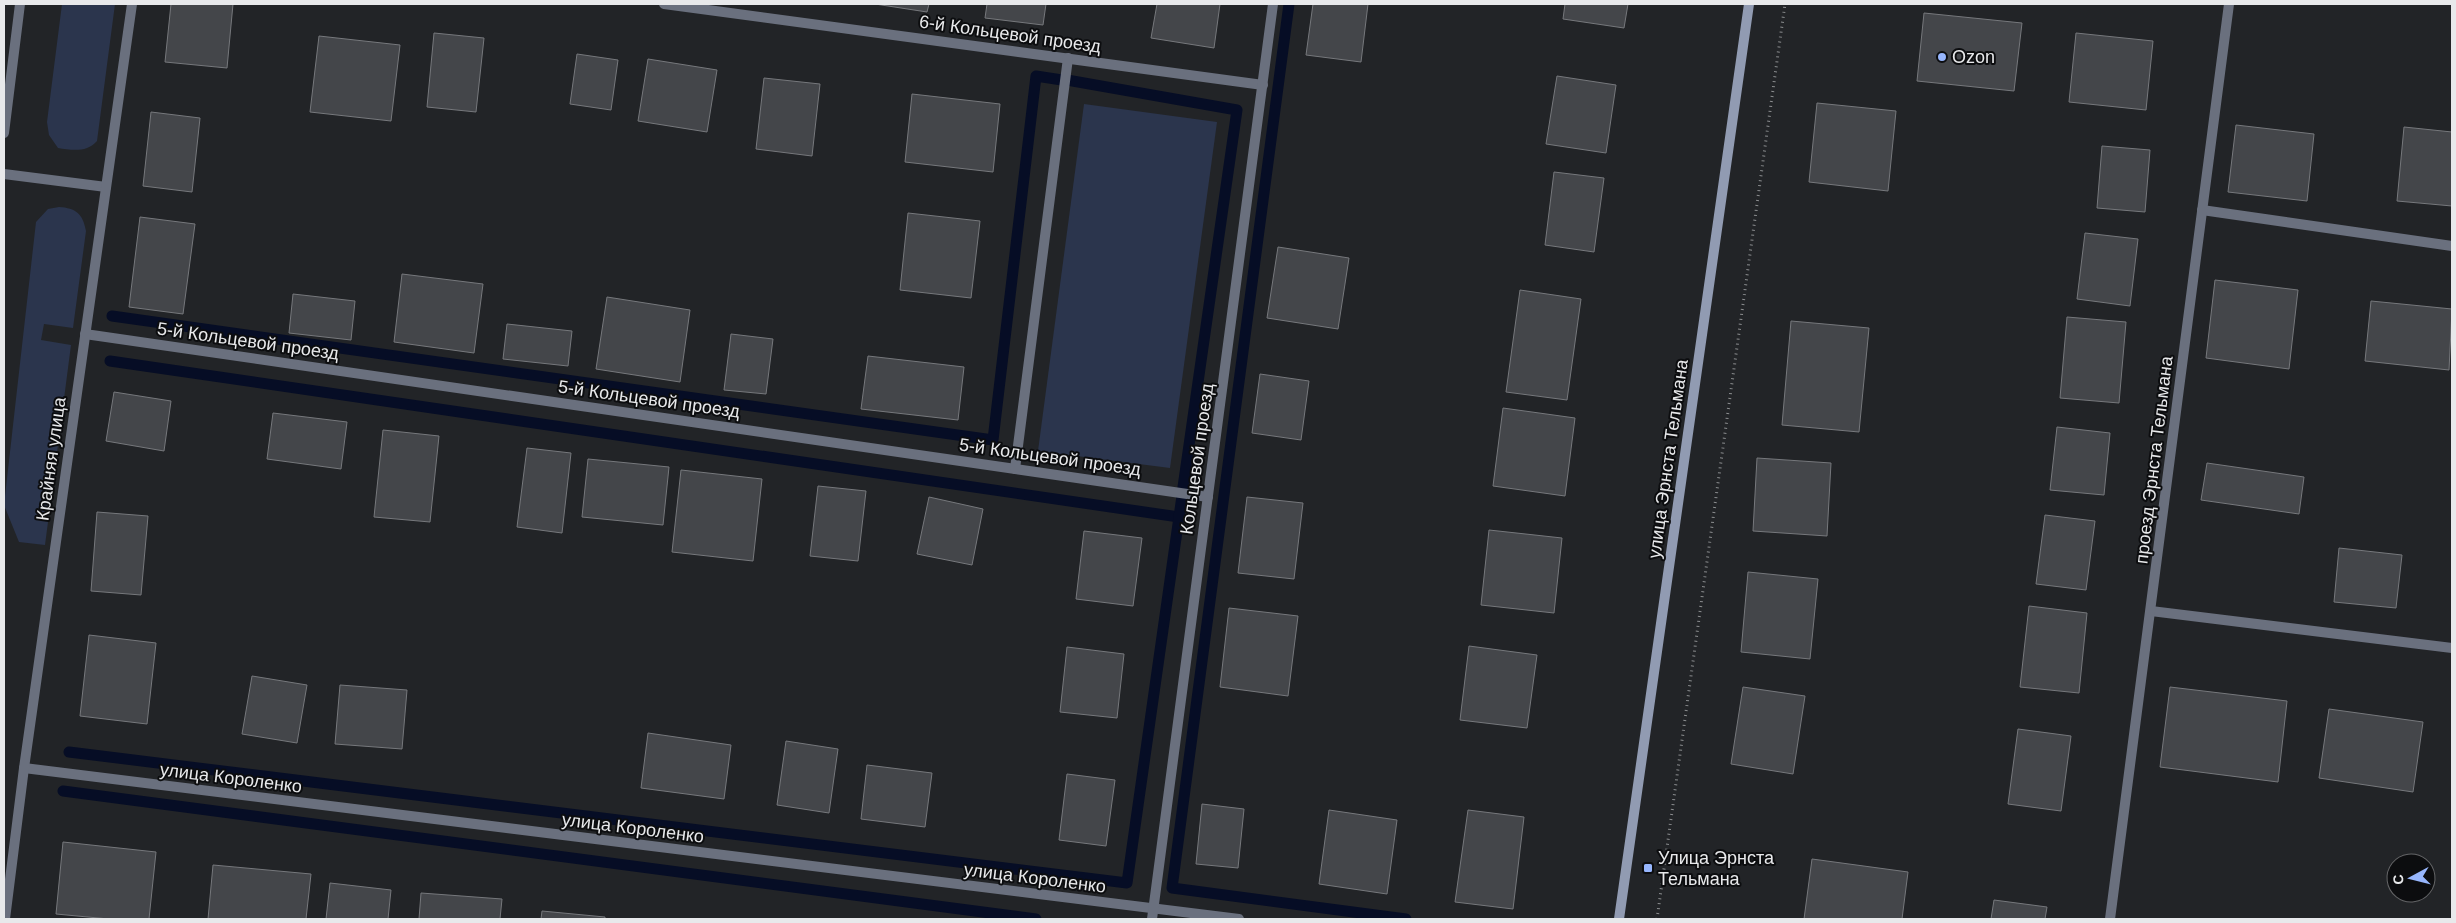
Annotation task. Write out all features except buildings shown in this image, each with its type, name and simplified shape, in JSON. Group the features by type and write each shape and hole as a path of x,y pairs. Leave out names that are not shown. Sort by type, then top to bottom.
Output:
{"main road":[{"name":"улица Эрнста Тельмана","path":"1619,919 1749,4"}],"street":[{"path":"4,133 20,4"},
{"name":"Крайняя улица","path":"5,919 24,768 132,4"},
{"name":"6-й Кольцевой проезд","path":"664,4 1262,84"},
{"name":"Кольцевой проезд","path":"1153,914 1273,4"},
{"name":"проезд Эрнста Тельмана","path":"2110,919 2229,4"},
{"path":"1015,469 1068,58"},
{"path":"4,174 106,187"},
{"path":"2202,210 2452,246"},
{"name":"5-й Кольцевой проезд","path":"85,334 1208,497"},
{"path":"2151,611 2452,648"},
{"name":"улица Короленко","path":"24,768 1153,914 1238,919"}],"path":[{"path":"1656,919 1785,4"}],"shaded area":[{"path":"62,4 115,4 97,141 89,147 79,150 58,148 49,135 47,122"},
{"path":"1084,104 1217,122 1170,468 1038,451"},
{"path":"59,207 78,213 83,220 86,231 73,328 44,324 41,340 71,345 45,545 19,542 4,505 36,222 48,209"}],"waterway":[{"path":"1289,4 1172,888 1406,919"},
{"path":"112,316 993,440 1036,76 1062,80"},
{"path":"1067,80 1237,110 1183,487"},
{"path":"110,361 1179,517"},
{"path":"69,752 1127,883 1182,496"},
{"path":"63,791 1036,919"}],"place":[{"name":"Ozon","path":"1942,57"},
{"name":"Улица Эрнста Тельмана","path":"1648,868"}]}
